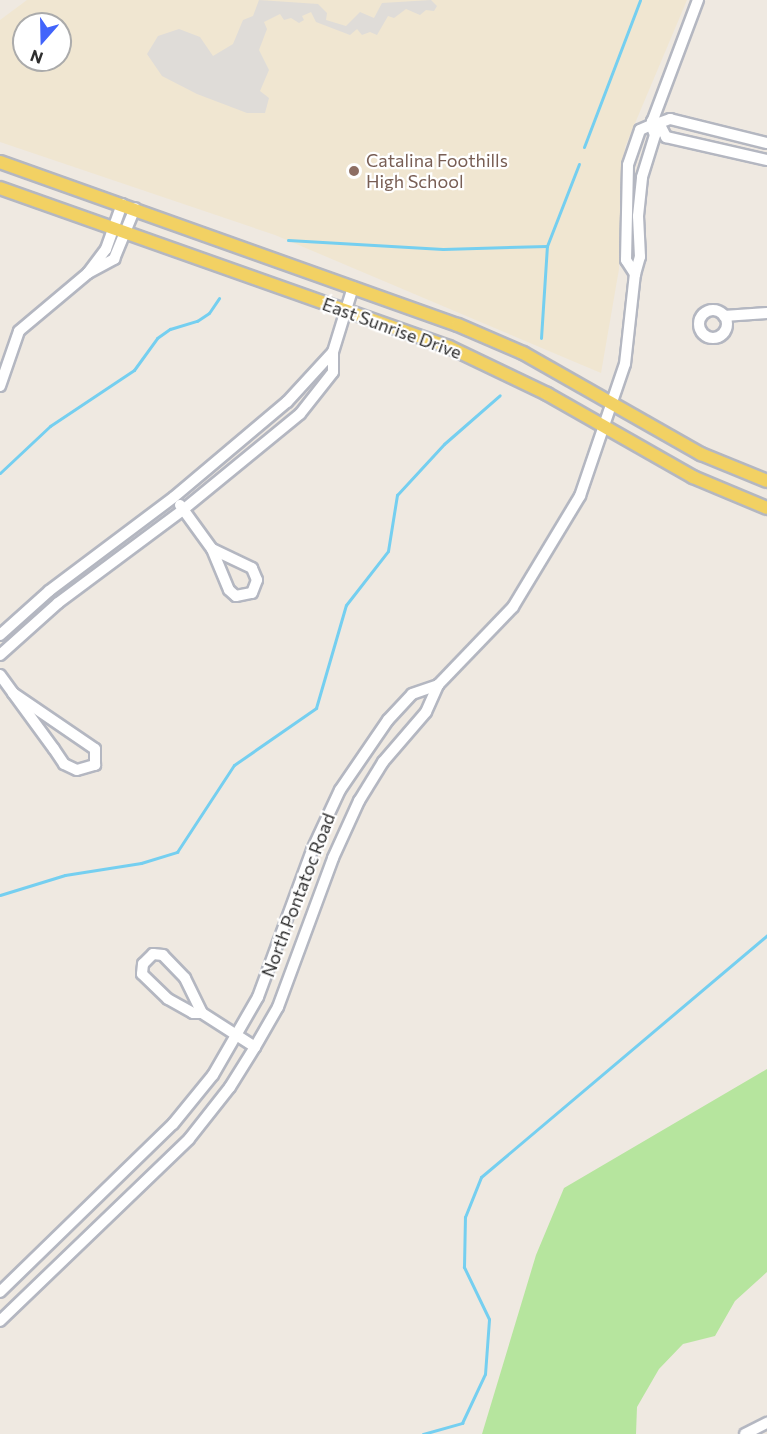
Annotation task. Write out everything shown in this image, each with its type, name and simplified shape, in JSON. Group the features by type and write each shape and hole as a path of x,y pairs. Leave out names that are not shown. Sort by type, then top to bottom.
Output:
{"main road":[{"name":"East Sunrise Drive","path":"0,162 353,287 523,353 701,454 767,481"},
{"name":"East Sunrise Drive","path":"0,188 346,310 504,372 693,477 767,508"}],"street":[{"name":"North Pontatoc Road","path":"0,1321 189,1139 230,1087 278,1007 333,858 359,801 383,762 426,712 438,685 513,607 544,561 580,496 627,353 635,274 640,257 638,216 642,177 655,135 654,123 698,0"},
{"path":"767,143 670,119 654,123 666,137 767,160"},
{"name":"North Pontatoc Road","path":"635,274 626,260 628,165 640,130 654,123"},
{"path":"628,165 636,179 638,216"},
{"path":"0,386 19,331 88,273 106,249 122,204"},
{"path":"88,273 114,260 135,208"},
{"path":"0,655 58,603 184,509 300,414 333,372 333,352 353,287"},
{"path":"724,316 767,314"},
{"path":"0,634 48,591 174,497 287,402 333,352"},
{"path":"174,497 212,549 229,590 236,596 252,594 257,580 252,568 212,549"},
{"path":"0,675 64,764 77,770 95,765 95,749 13,693"},
{"name":"North Pontatoc Road","path":"0,1292 173,1125 213,1075 258,997 312,850 340,790 365,750 412,694 438,685"},
{"path":"202,1013 185,978 163,955 153,954 143,964 142,974 152,987 193,1013 202,1013 255,1047"},
{"path":"745,1434 767,1423"}],"shaded area":[{"name":"Catalina Foothills High School","path":"27,0 687,0 625,147 619,269 601,373 275,235 0,142 0,20"},
{"path":"259,0 318,4 327,13 326,20 346,26 360,12 374,18 382,3 431,0 437,6 434,11 426,10 420,15 406,9 394,18 388,16 377,35 370,32 362,35 357,29 350,35 316,22 311,12 302,16 304,20 299,23 291,18 284,20 280,14 264,22 267,29 259,50 269,70 260,91 269,98 265,113 247,113 197,94 162,76 147,54 158,36 179,29 200,37 213,56 233,44 243,20 253,16"}],"green space":[{"path":"767,1069 767,1272 735,1301 715,1336 683,1344 659,1369 637,1407 636,1434 482,1434 536,1255 564,1188"}],"waterway":[{"path":"584,147 640,0"},
{"path":"541,338 547,246 579,164"},
{"path":"288,240 443,249 547,246"},
{"path":"0,473 50,426 134,370 157,338 170,329 197,321 209,313 219,298"},
{"path":"0,895 65,875 141,863 177,852 234,765 316,708 346,605 388,551 397,495 444,444 500,395"},
{"path":"423,1434 462,1423 485,1374 489,1319 464,1267 465,1217 481,1177 767,935"}],"place":[{"name":"Catalina Foothills High School","path":"354,171"}]}
